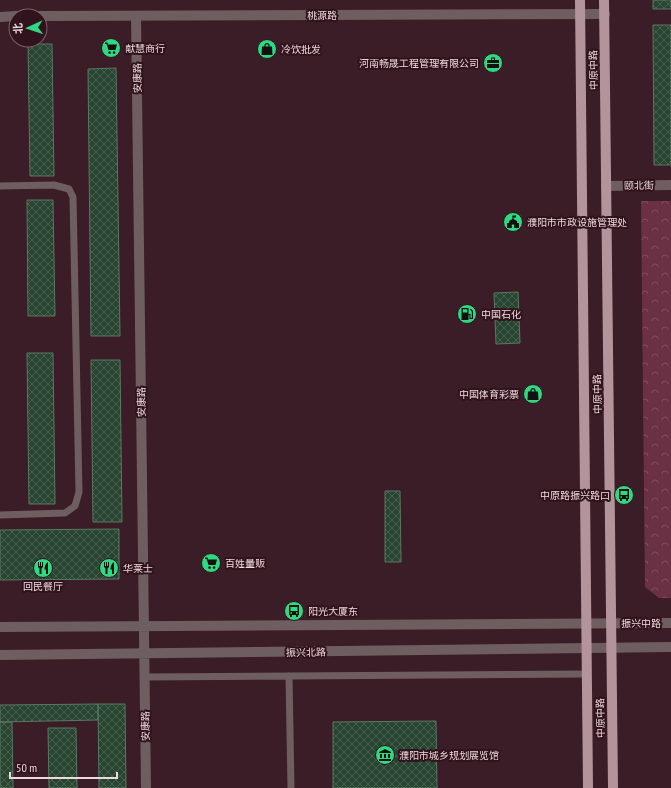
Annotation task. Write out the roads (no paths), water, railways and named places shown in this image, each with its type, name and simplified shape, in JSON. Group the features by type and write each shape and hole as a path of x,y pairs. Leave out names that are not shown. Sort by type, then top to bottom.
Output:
{"main road":[{"name":"中原中路","path":"580,0 588,788"},
{"name":"中原中路","path":"604,0 613,788"}],"street":[{"name":"桃源路","path":"48,16 605,14"},
{"name":"安康路","path":"136,16 146,788"},
{"name":"颐北街","path":"606,186 671,185"},
{"path":"0,627 611,623"},
{"name":"振兴中路","path":"611,623 671,623"},
{"path":"611,648 671,647"},
{"name":"振兴北路","path":"0,655 611,648"}],"lane":[{"path":"0,186 54,185 68,189 74,197 79,492 76,506 65,513 0,515"},
{"path":"144,677 587,674"},
{"path":"289,676 291,788"}],"place":[{"name":"献慧商行","path":"111,48"},
{"name":"冷饮批发","path":"267,49"},
{"name":"河南畅晟工程管理有限公司","path":"493,63"},
{"name":"濮阳市市政设施管理处","path":"513,222"},
{"name":"中国石化","path":"467,314"},
{"name":"中国体育彩票","path":"533,394"},
{"name":"中原路振兴路口","path":"624,495"},
{"name":"百姓量贩","path":"211,563"},
{"name":"回民餐厅","path":"43,568"},
{"name":"华莱士","path":"109,568"},
{"name":"阳光大厦东","path":"294,611"},
{"name":"濮阳市城乡规划展览馆","path":"385,755"}]}
